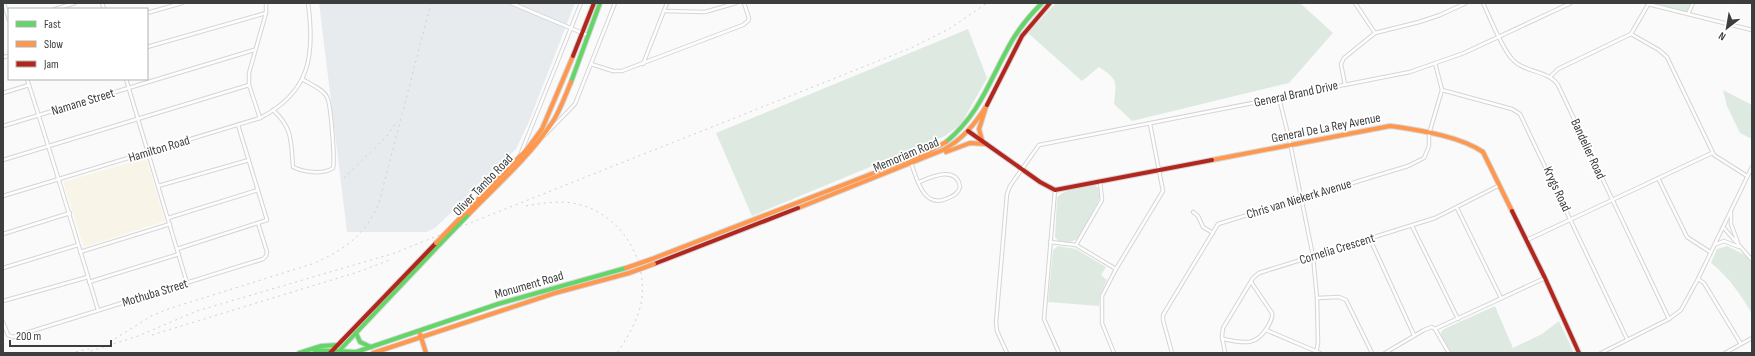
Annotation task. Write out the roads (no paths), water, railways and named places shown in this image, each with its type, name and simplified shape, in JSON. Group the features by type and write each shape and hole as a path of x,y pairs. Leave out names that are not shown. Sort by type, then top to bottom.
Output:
{"main road":[{"name":"Oliver Tambo Road","path":"338,352 534,141 548,118 594,3"},
{"name":"Oliver Tambo Road","path":"466,214 542,138 562,105 600,3"},
{"name":"Memoriam Road","path":"725,231 909,159 941,145 957,134 970,119 1017,33 1042,3"},
{"name":"Memoriam Road","path":"727,236 932,156 953,145 968,131 988,101 1022,36 1050,3"},
{"path":"983,97 988,101 979,129 983,142"},
{"path":"968,131 970,119"},
{"name":"General De La Rey Avenue","path":"1055,190 1390,126 1429,134 1479,148 1483,152 1579,353"},
{"path":"957,134 968,131"},
{"path":"968,131 1055,190"},
{"path":"932,156 970,143 988,145"},
{"name":"Monument Road","path":"299,353 319,349 331,352 352,353 513,300 626,268 725,231"},
{"name":"Monument Road","path":"373,353 420,336 555,293 629,273 727,236"},
{"name":"Oliver Tambo Road","path":"331,352 438,244"},
{"path":"418,331 426,353"},
{"path":"356,333 360,342 371,347"},
{"path":"299,353 321,346 338,345"}],"street":[{"path":"4,3 4,8 8,18"},
{"path":"58,8 75,3"},
{"path":"148,13 182,3"},
{"path":"260,118 249,85 249,73 254,50 266,13 266,3"},
{"name":"Hamilton Road","path":"3,196 260,118 273,110 289,97 302,79 309,59 312,42 308,3"},
{"path":"511,3 587,35"},
{"name":"Oliver Tambo Road","path":"517,159 524,149 580,3"},
{"path":"542,138 570,110 578,97 615,3"},
{"path":"643,64 667,3"},
{"path":"664,11 705,12 736,3"},
{"path":"591,64 613,71 622,71 643,64 747,22 749,16 744,3"},
{"path":"1356,3 1375,33"},
{"path":"1345,84 1341,64 1344,58 1375,33 1420,22 1466,3"},
{"path":"1482,3 1499,37 1514,61 1530,70 1551,76 1558,69 1630,34 1648,4 1752,30"},
{"name":"General Brand Drive","path":"1007,353 997,331 996,323 1007,194 1010,186 1039,145 1410,72 1464,53 1572,3"},
{"path":"1688,14 1693,3"},
{"path":"148,47 266,13"},
{"path":"1630,34 1659,50 1667,57 1712,153 1716,157 1748,176"},
{"name":"Namane Street","path":"3,126 254,50"},
{"path":"1435,63 1442,90"},
{"name":"Bandelier Road","path":"1551,76 1562,94 1669,319"},
{"path":"273,110 282,118 290,133 292,167 315,172 331,170 334,164 328,99 320,90 302,79"},
{"path":"27,80 70,213 80,252 98,310"},
{"path":"126,80 187,283"},
{"path":"3,93 29,85"},
{"path":"3,160 249,85"},
{"name":"Chris van Niekerk Avenue","path":"1172,353 1163,315 1213,232 1220,223 1420,161 1429,146 1429,134 1442,90"},
{"name":"Krygs Road","path":"1442,90 1512,109 1520,114 1627,339"},
{"path":"1266,330 1317,352 1317,298 1313,256 1279,98"},
{"path":"1114,353 1102,323 1102,296 1116,269 1162,194 1150,124"},
{"path":"177,248 267,220 238,125"},
{"path":"1526,241 1712,153"},
{"path":"909,159 924,195 936,201 942,200 955,195 960,187 958,181 948,174 936,175 919,182"},
{"path":"158,186 249,160"},
{"path":"1601,353 1669,319 1683,307 1752,167"},
{"path":"1658,178 1684,234 1692,242 1710,252"},
{"path":"1076,244 1102,200 1100,181"},
{"name":"Cornelia Crescent","path":"1225,353 1222,339 1224,325 1250,282 1259,273 1412,226 1457,208 1498,186"},
{"path":"168,218 258,190"},
{"path":"1055,190 1044,319 1058,353"},
{"path":"1457,208 1501,298"},
{"path":"1732,209 1731,224 1740,247"},
{"path":"1193,212 1198,216 1203,227 1213,232"},
{"path":"3,234 70,213"},
{"name":"Mothuba Street","path":"4,326 10,338 265,258 267,252 258,223"},
{"path":"80,252 170,224"},
{"path":"1412,226 1458,319"},
{"path":"1723,227 1752,260"},
{"path":"1370,238 1414,335"},
{"path":"1714,245 1720,241 1727,241 1738,246 1745,252"},
{"path":"1050,242 1076,244 1116,269"},
{"path":"3,268 78,245"},
{"path":"89,282 179,254"},
{"path":"3,301 88,277"},
{"path":"1435,329 1544,278"},
{"path":"1698,279 1704,283 1741,344"},
{"path":"1222,339 1252,342 1257,340 1266,330 1272,319 1272,313 1250,282"},
{"path":"1317,298 1339,297 1346,300 1372,353"},
{"path":"3,322 4,326"},
{"path":"1385,353 1429,327 1435,329 1449,353"},
{"path":"1726,353 1752,338"}],"railway":[{"path":"110,342 151,316 168,309 312,264 344,247 362,231 369,222 380,199 431,3"},
{"path":"85,353 138,336 197,311 395,253 911,48 949,29 987,3"},
{"path":"344,178 387,136 397,121"},
{"path":"526,206 564,202 593,209 607,218 619,229 629,242 636,256 641,272 641,304 628,336 617,353"},
{"path":"152,335 361,271 392,259"},
{"path":"70,353 89,349"}]}
